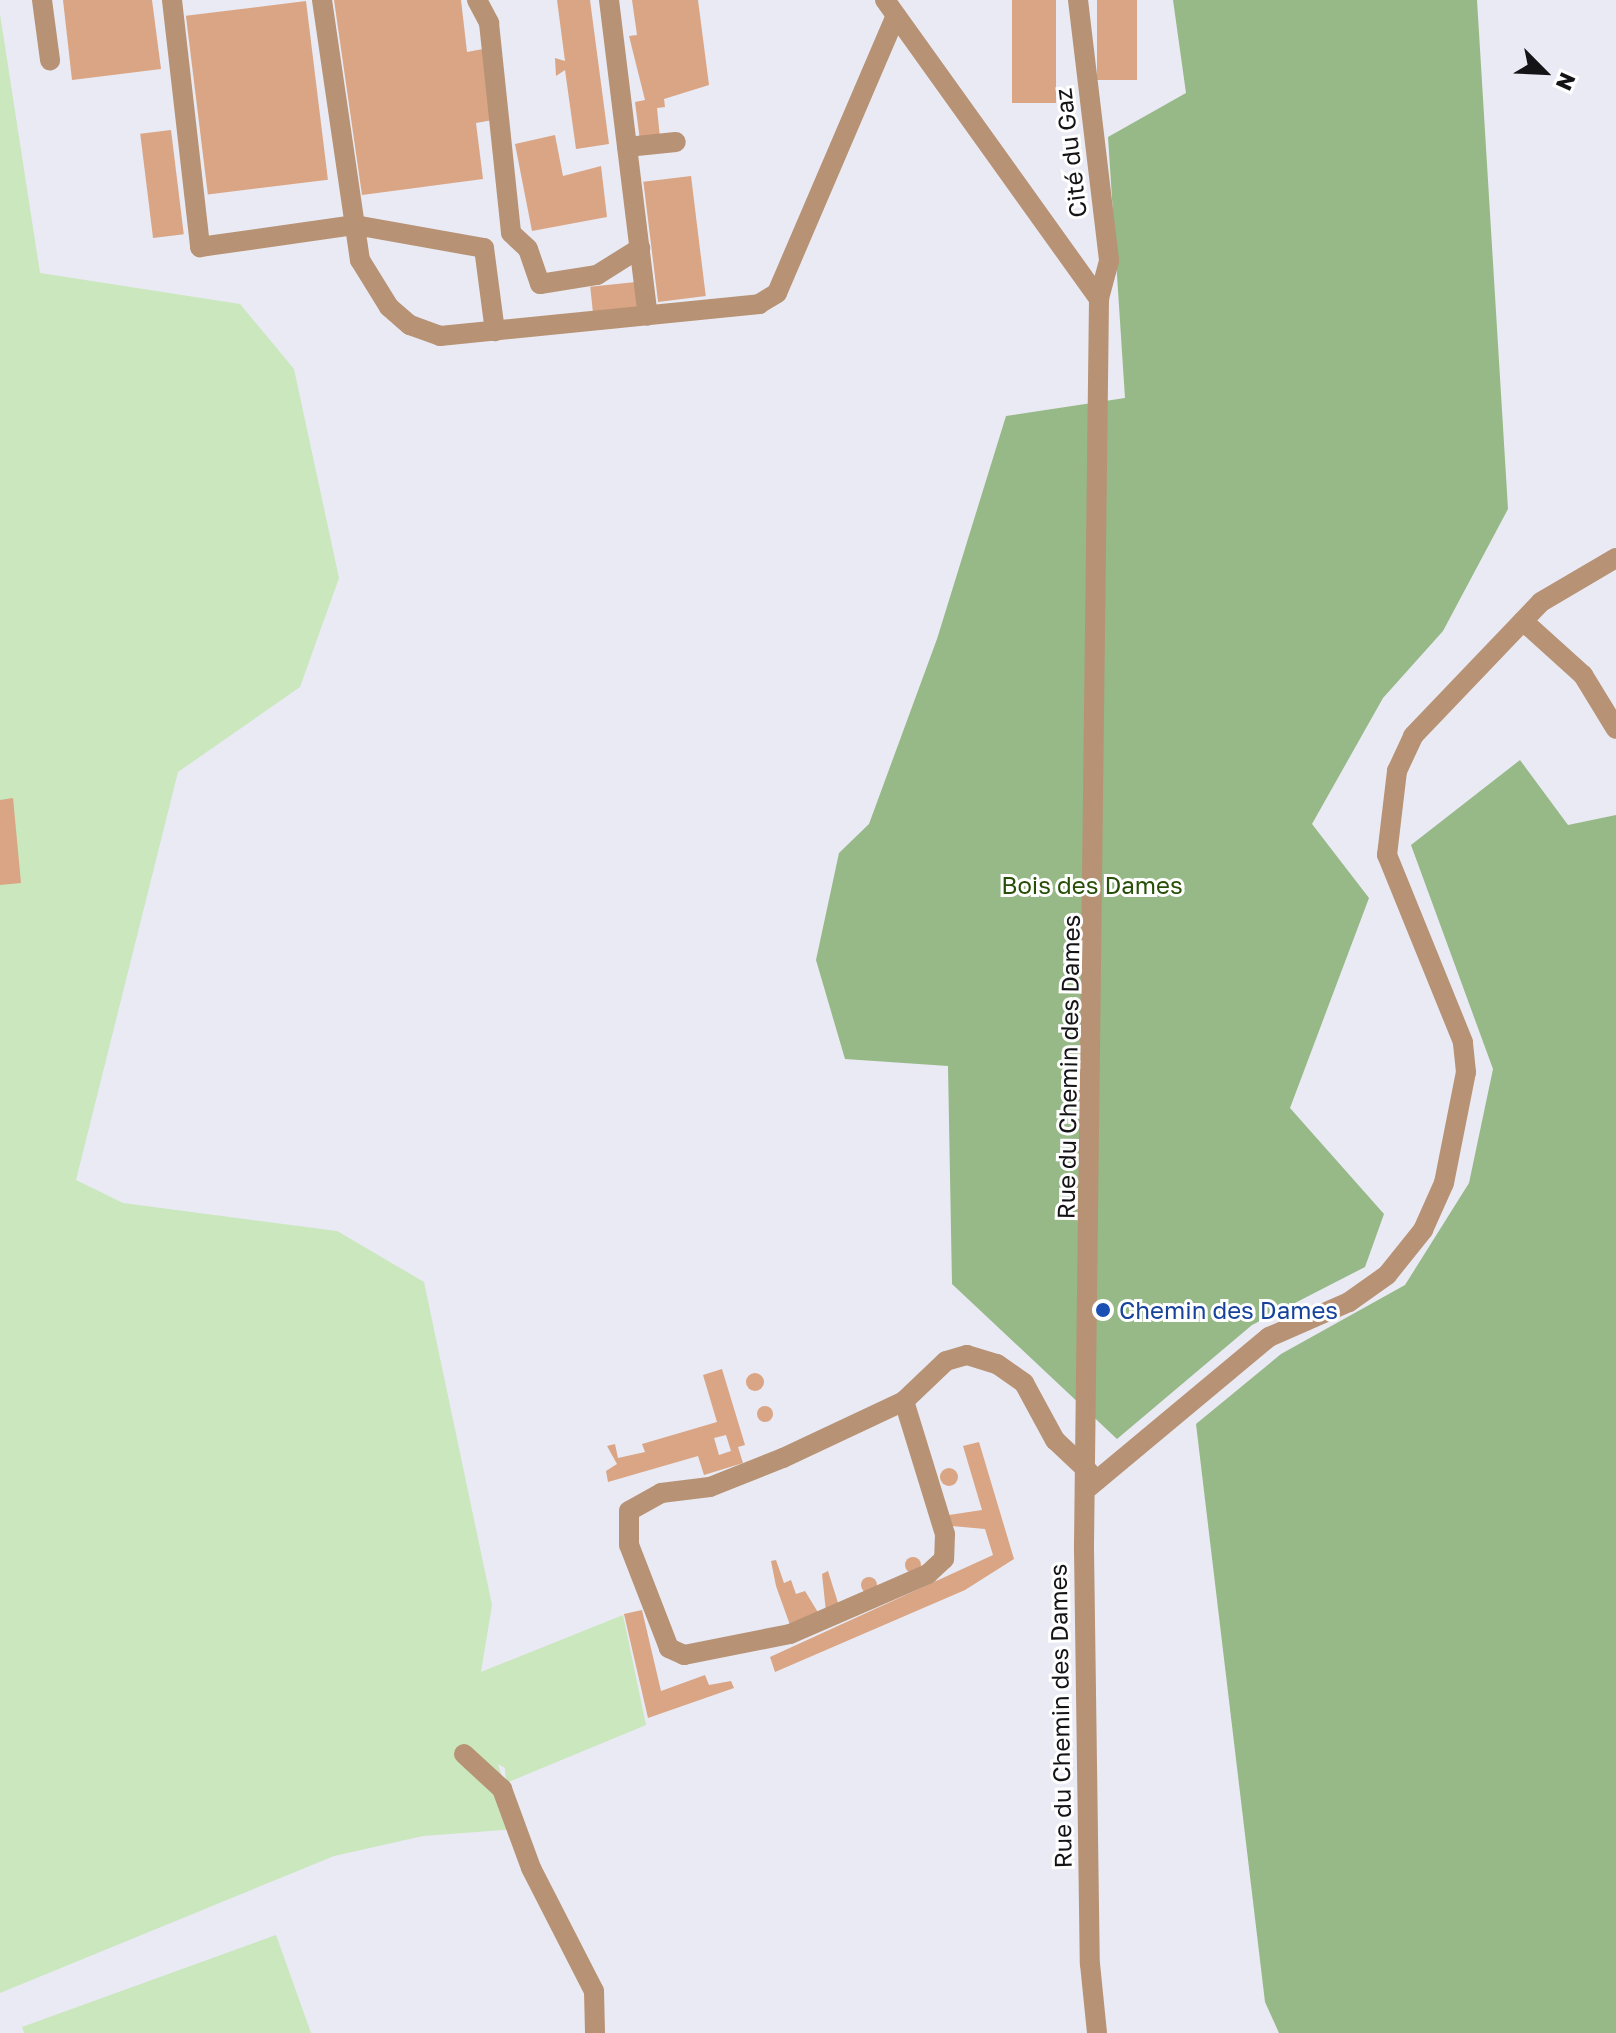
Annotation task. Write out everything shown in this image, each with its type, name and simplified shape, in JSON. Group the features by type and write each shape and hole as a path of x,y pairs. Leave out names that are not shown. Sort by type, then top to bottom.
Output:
{"street":[{"path":"42,0 50,60"},
{"path":"172,0 200,247 355,225 484,248 495,331"},
{"path":"322,0 360,260 389,307 410,325 440,336 759,304 777,293 891,7"},
{"path":"477,0 489,23 511,233 528,249 540,284 597,275 640,248"},
{"path":"609,0 648,316"},
{"name":"Cité du Gaz","path":"1078,0 1109,261 1099,299"},
{"path":"891,7 1099,299"},
{"path":"627,147 676,142"},
{"name":"Rue du Chemin des Dames","path":"1097,2033 1090,1964 1089,1479 1099,299"},
{"path":"904,1401 945,1534 944,1559 928,1574 790,1634 684,1655 669,1648 629,1545 629,1511 661,1493 710,1487 783,1458 904,1401 946,1361 967,1355 997,1364 1024,1383 1055,1440 1089,1479 1258,1345 1349,1302 1387,1275 1423,1230 1444,1183 1466,1072 1463,1042 1387,855 1388,819 1397,771 1413,736 1541,602 1616,558"},
{"path":"1523,621 1583,675 1616,729"},
{"path":"464,1754 502,1789 531,1868 594,1991 595,2033"}],"green space":[{"name":"Bois des Dames","path":"1173,0 1477,0 1508,509 1443,631 1383,698 1312,824 1369,898 1290,1108 1384,1214 1365,1267 1252,1325 1117,1439 952,1284 948,1066 845,1059 816,960 839,853 869,824 937,639 1006,416 1125,398 1108,137 1186,93"},
{"path":"0,14 40,273 240,304 294,369 339,578 300,687 178,772 76,1180 123,1203 337,1231 424,1282 492,1605 481,1672 623,1615 646,1725 506,1783 505,1768 498,1764 518,1829 423,1836 334,1856 0,1993"},
{"path":"1520,760 1568,825 1616,815 1616,2033 1279,2033 1265,2002 1196,1424 1281,1354 1405,1285 1469,1183 1493,1069 1411,845"},
{"path":"276,1935 311,2033 24,2033 22,2027"}],"building":[{"path":"63,0 152,0 161,69 72,80"},
{"path":"334,0 461,0 467,52 483,49 493,120 476,123 483,179 362,195"},
{"path":"557,0 590,0 609,144 576,149 565,70 556,76 555,58 565,61"},
{"path":"632,0 698,0 709,85 664,99 665,107 657,108 660,138 640,141 635,102 645,100 629,36 637,35"},
{"path":"1012,0 1056,0 1056,103 1012,103"},
{"path":"1097,0 1137,0 1137,80 1097,80"},
{"path":"306,1 328,180 208,194 186,16"},
{"path":"171,130 184,234 153,238 140,134"},
{"path":"555,135 563,176 601,166 607,217 532,231 515,144"},
{"path":"691,176 706,296 658,302 643,182"},
{"path":"636,282 639,313 593,318 590,287"},
{"path":"13,798 21,883 0,885 0,800"},
{"path":"722,1369 745,1445 738,1447 743,1463 704,1475 698,1456 608,1482 606,1471 617,1464 607,1446 615,1444 618,1458 645,1452 642,1444 717,1422 703,1375","holes":["726,1435 731,1451 719,1455 714,1438"]},
{"path":"755,1373 764,1382 755,1391 746,1382"},
{"path":"765,1406 771,1408 771,1420 765,1422 759,1420 757,1414 759,1408"},
{"path":"979,1442 1014,1559 965,1590 775,1672 770,1657 993,1555 985,1529 952,1526 949,1515 982,1510 963,1446"},
{"path":"949,1468 958,1477 949,1486 940,1477"},
{"path":"910,1557 916,1557 921,1565 919,1571 910,1573 905,1568 905,1562"},
{"path":"776,1560 784,1583 791,1580 796,1594 805,1591 819,1614 790,1625 776,1586 771,1561"},
{"path":"828,1571 839,1606 826,1612 822,1574"},
{"path":"866,1577 872,1577 877,1585 875,1591 866,1593 861,1588 861,1582"},
{"path":"642,1610 661,1691 705,1675 709,1685 731,1681 734,1688 648,1718 624,1614"}],"place":[{"name":"Chemin des Dames","path":"1103,1310"}]}
